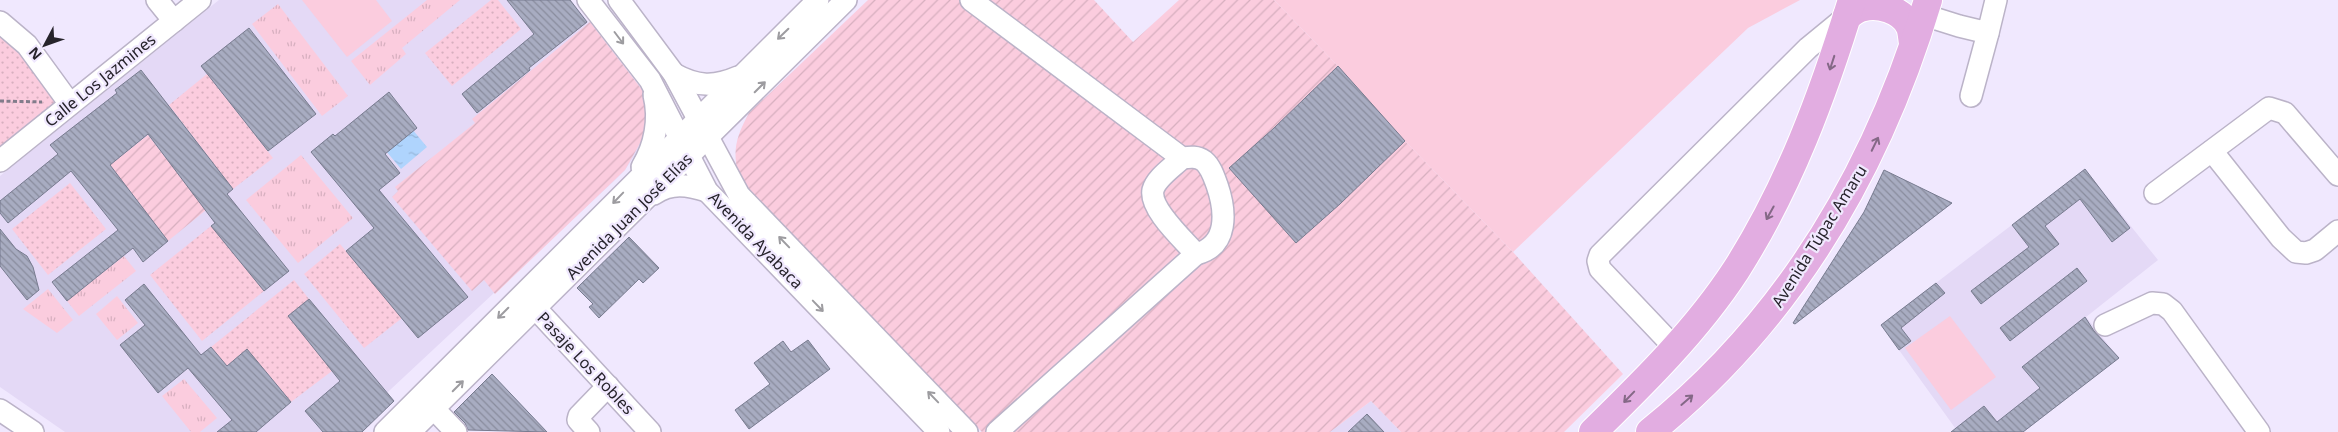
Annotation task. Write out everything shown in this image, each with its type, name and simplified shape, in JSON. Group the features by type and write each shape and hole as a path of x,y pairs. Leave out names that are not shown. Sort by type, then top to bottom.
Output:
{"main road":[{"path":"1593,432 1676,349 1735,272 1782,189 1825,85 1850,8 1873,5 1886,7 1900,15 1910,26 1913,43"},
{"name":"Avenida Túpac Amaru","path":"1650,432 1699,389 1740,349 1798,276 1841,206 1878,139 1926,7"}],"street":[{"path":"157,0 174,21"},
{"name":"Calle Los Jazmines","path":"0,161 200,0"},
{"name":"Avenida Ayabaca","path":"619,0 674,74 739,195 967,432"},
{"name":"Avenida Juan José Elías","path":"410,432 434,409 635,180 818,0"},
{"name":"Avenida Juan José Elías","path":"385,432 645,199 709,138 846,0"},
{"path":"971,0 1182,158"},
{"path":"1971,96 1996,0"},
{"name":"Avenida Ayabaca","path":"601,4 650,80 707,191 939,432"},
{"path":"1926,7 1959,26 1988,33"},
{"path":"1676,349 1600,268 1598,261 1600,256 1850,8"},
{"path":"0,22 27,45 70,104"},
{"path":"674,74 689,82 701,85 725,83 741,76"},
{"path":"635,180 646,162 655,132 657,114 650,80"},
{"path":"739,195 726,150 732,122 743,103"},
{"path":"2155,193 2269,108 2285,113 2338,175"},
{"path":"2212,151 2282,238 2296,252 2306,253 2315,250 2338,232"},
{"path":"997,432 1196,254 1205,252 1220,236 1224,210 1213,174 1204,162 1193,156 1182,158 1159,180 1153,190 1153,201 1157,210 1196,254"},
{"path":"645,199 671,185 691,186 707,191"},
{"name":"Pasaje Los Robles","path":"529,301 650,432"},
{"path":"2105,325 2152,302 2163,304 2172,311 2259,432"},
{"path":"589,432 578,420 579,416 608,386"},
{"path":"434,409 456,432"},
{"path":"0,410 33,432"}],"path":[{"path":"0,101 45,102"}],"shaded area":[{"path":"219,0 571,0 643,91 640,147 625,170 614,181 345,432 65,432 0,387 0,176"},
{"path":"2085,169 2158,260 2086,317 2119,358 2023,432 1958,432 1881,325"},
{"path":"1371,401 1401,432 1330,432"}],"green space":[{"path":"302,0 376,0 392,21 347,57"},
{"path":"427,0 460,0 402,48 406,54 370,85 351,61"},
{"path":"491,0 498,0 521,29 452,86 425,53"},
{"path":"868,0 1094,0 1133,42 1179,0 1274,0 1338,66 1405,141 1513,252 1623,374 1564,432 1401,432 1371,401 1330,432 982,432 742,187 739,176 736,158 737,141 749,113"},
{"path":"1274,0 1800,0 1748,28 1513,252 1405,141 1338,66"},
{"path":"278,4 348,96 322,116 252,24"},
{"path":"590,22 643,91 647,103 644,136 625,170 495,294 484,280 472,291 392,197 398,191 395,187 475,123 472,119"},
{"path":"0,36 17,50 56,101 0,150"},
{"path":"207,74 273,158 233,189 169,105"},
{"path":"148,135 206,210 168,241 110,165"},
{"path":"301,155 353,218 298,263 246,200"},
{"path":"70,183 106,229 48,275 12,229"},
{"path":"211,226 264,291 202,341 150,275"},
{"path":"340,244 402,318 364,348 304,274"},
{"path":"124,256 136,271 79,316 67,301"},
{"path":"294,280 309,299 288,316 332,371 291,402 247,349 227,366 211,347"},
{"path":"48,289 73,320 57,333 23,309"},
{"path":"117,296 138,323 117,340 96,314"},
{"path":"1950,316 1996,377 1951,410 1905,348"},
{"path":"184,379 217,418 200,432 191,432 162,396"}],"water":[{"path":"387,99 427,147 401,169 361,121"}],"building":[{"path":"507,0 570,0 587,22 529,68 530,70 477,113 462,94 534,34"},
{"path":"249,28 316,114 268,151 201,66"},
{"path":"1338,66 1405,141 1340,204 1296,243 1229,168 1274,128"},
{"path":"141,70 233,189 227,194 289,271 264,291 211,226 215,223 148,134 110,165 168,241 143,262 133,248 67,301 52,282 118,230 71,171 8,223 0,213 0,201 58,154 50,145 117,93 115,90"},
{"path":"389,92 417,128 385,154 400,173 379,190 468,297 418,338 346,251 374,228 311,152 333,134 335,136"},
{"path":"2085,169 2130,228 2112,242 2080,199 2045,226 2059,244 1981,304 1971,291 2029,247 2012,225"},
{"path":"1884,170 1952,203 1795,324 1793,323 1864,212"},
{"path":"0,229 16,249 27,256 33,267 39,290 27,300 0,266"},
{"path":"629,237 659,268 643,283 639,279 599,318 589,307 593,304 577,288"},
{"path":"2077,268 2087,281 2010,341 2000,328"},
{"path":"1936,283 1945,293 1901,328 1911,341 1899,350 1881,325"},
{"path":"144,284 201,355 211,347 227,366 247,349 291,402 256,432 217,432 232,420 188,368 158,393 120,345 145,325 125,300"},
{"path":"309,299 394,401 362,432 323,432 305,411 340,381 288,316"},
{"path":"2085,317 2094,331 2119,358 2023,432 1951,432 1984,406 1997,422 2040,388 2022,367"},
{"path":"808,340 830,369 749,429 735,410 770,384 754,363 783,341 791,352"},
{"path":"492,374 547,432 468,430 465,423 454,412"},
{"path":"1367,414 1384,432 1348,432"}]}
